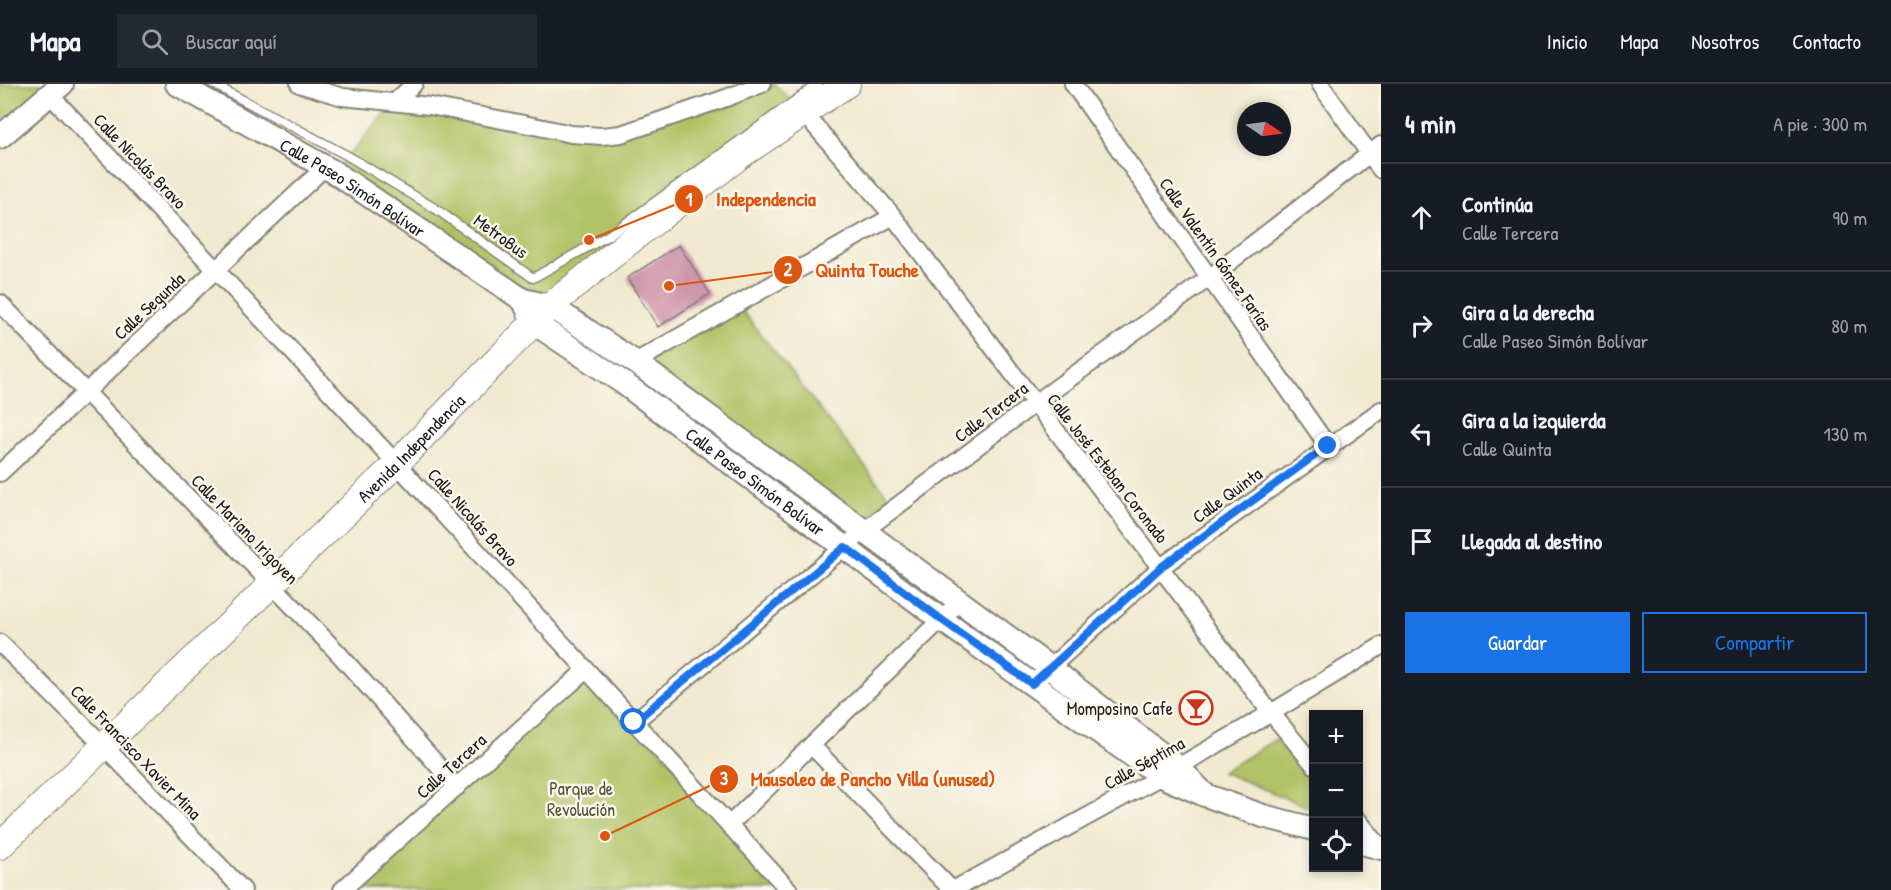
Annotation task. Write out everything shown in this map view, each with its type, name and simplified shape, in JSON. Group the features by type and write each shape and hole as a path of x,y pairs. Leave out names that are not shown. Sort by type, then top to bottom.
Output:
{"main road":[{"name":"Calle Paseo Simón Bolívar","path":"177,84 325,167 523,300 622,382 942,620 1032,684 1205,795 1263,816 1309,829"},
{"name":"Avenida Independencia","path":"0,846 397,463 542,315 640,233 741,155 847,84"},
{"path":"0,137 56,89"},
{"name":"Calle Paseo Simón Bolívar","path":"542,315 635,362 1050,668 1169,771"},
{"path":"1363,843 1381,848"}],"street":[{"path":"299,84 343,97 429,106 540,126 571,134 602,136 630,130 762,84"},
{"path":"395,102 414,84"},
{"name":"Calle Valentín Gómez Farías","path":"1073,84 1328,446"},
{"path":"1320,84 1375,149 1381,170"},
{"name":"Calle Nicolás Bravo","path":"56,89 216,269 789,890"},
{"name":"Calle José Esteban Coronado","path":"803,112 893,216 1034,404 1271,713 1313,764"},
{"name":"Calle Tercera","path":"634,722 865,530 1209,278 1375,149"},
{"name":"Calle Segunda","path":"0,473 325,167"},
{"path":"635,362 893,216"},
{"name":"Calle Mariano Irigoyen","path":"0,303 339,654 458,787"},
{"name":"Calle Quinta","path":"1032,684 1161,567 1381,410"},
{"path":"729,825 959,602"},
{"name":"Calle Francisco Xavier Mina","path":"0,643 104,746 243,890"},
{"name":"Calle Séptima","path":"953,890 1271,713 1381,646"},
{"name":"Calle Tercera","path":"342,890 586,670"},
{"path":"812,746 953,890"},
{"path":"1363,825 1381,848"}],"lane":[{"name":"MetroBus","path":"213,84 358,162 436,210 532,278 609,235 818,84"}],"green space":[{"path":"0,84 61,84 0,136"},
{"path":"761,84 774,84 803,112 550,306 334,172 395,102 598,136"},
{"path":"737,304 897,507 865,530 635,362"},
{"name":"Parque de Revolución","path":"586,670 789,890 343,890"},
{"path":"1276,739 1309,776 1309,807 1222,772"}],"building":[{"path":"679,245 710,294 658,327 627,278"}],"place":[{"name":"Independencia","path":"589,240"},
{"name":"Quinta Touche","path":"669,286"},
{"name":"Momposino Cafe","path":"1196,708"},
{"name":"Mausoleo de Pancho Villa (unused)","path":"605,836"}],"route":[{"path":"634,722 845,547 1032,684 1161,567 1328,446"}]}
